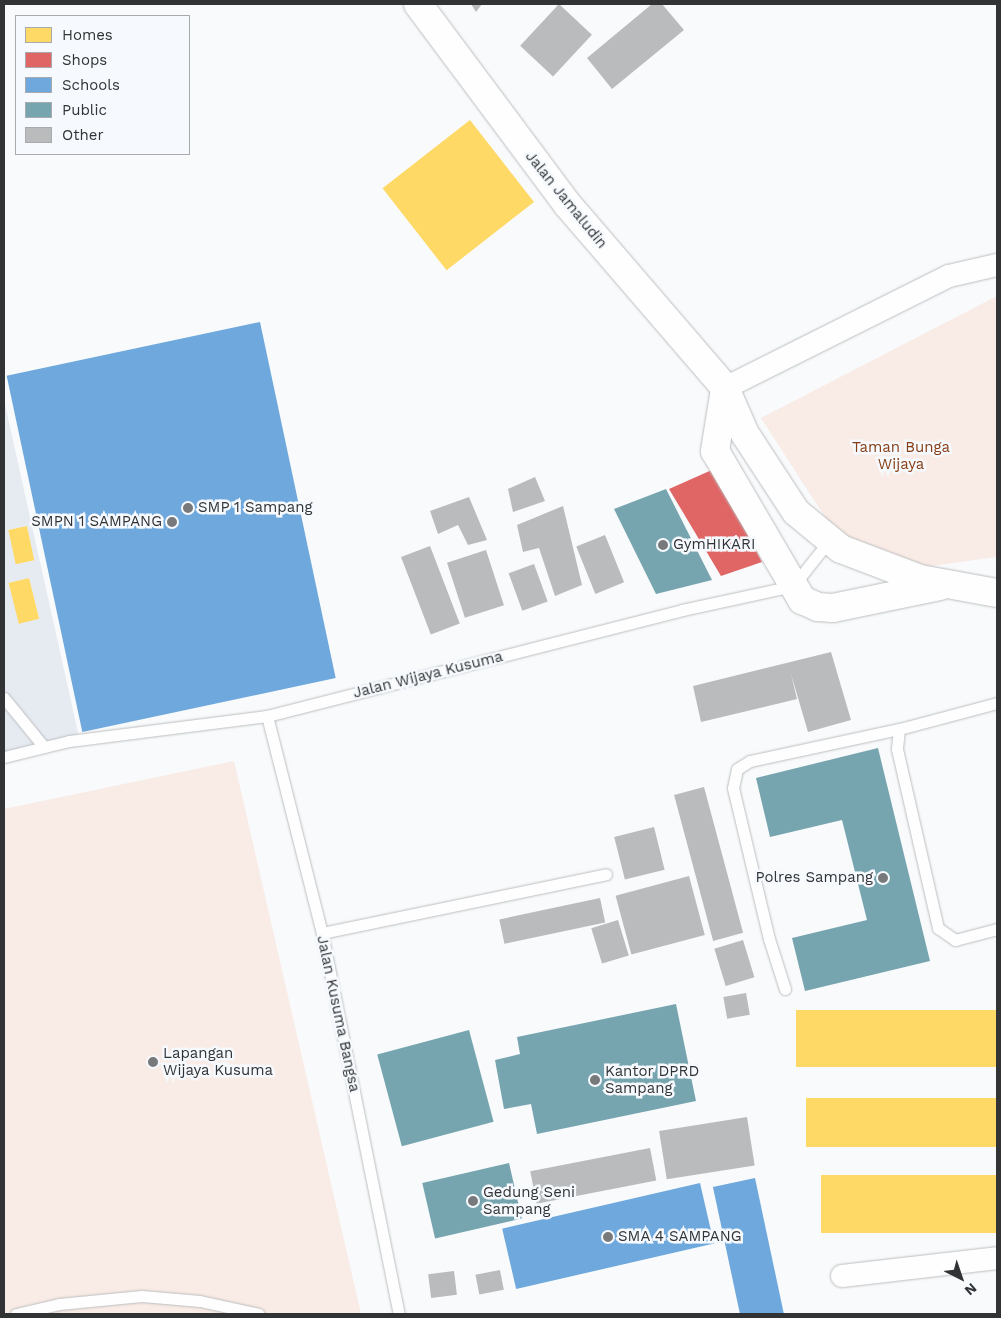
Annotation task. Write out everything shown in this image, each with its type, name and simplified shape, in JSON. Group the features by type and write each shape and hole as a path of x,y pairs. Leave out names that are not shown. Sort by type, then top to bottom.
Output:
{"street":[{"name":"Jalan Jamaludin","path":"418,4 566,204 725,388 744,434 767,472 796,512 828,542 920,579 944,585 997,593"},
{"path":"725,388 949,276 997,265"},
{"name":"Jalan Jamaludin","path":"725,388 715,451 802,600 818,607 833,608 944,585"},
{"path":"842,1276 997,1258"}],"lane":[{"path":"793,586 828,542"},
{"name":"Jalan Wijaya Kusuma","path":"4,757 69,741 267,716 682,610 793,586"},
{"path":"4,698 44,747"},
{"path":"785,989 769,939 733,788 738,769 750,761 899,729 997,703"},
{"name":"Jalan Kusuma Bangsa","path":"267,716 322,932 399,1314"},
{"path":"899,729 897,749 938,928 954,940 997,929"},
{"path":"322,932 606,874"},
{"path":"16,1314 60,1304 142,1296 200,1301 259,1314"}],"shaded area":[{"path":"4,400 79,737 4,755","holes":["27,526 34,560 8,530","29,578 39,618 39,619 10,583"]}],"green space":[{"name":"Taman Bunga Wijaya","path":"997,296 997,557 916,568 839,539 761,418"},
{"name":"Lapangan Wijaya Kusuma","path":"234,761 361,1314 4,1314 4,809"}],"building: Homes":[{"path":"470,120 534,202 447,270 383,188"},
{"path":"27,526 34,560 16,564 8,530"},
{"path":"29,578 39,619 19,624 9,583"},
{"path":"796,1010 997,1010 997,1067 796,1067"},
{"path":"806,1098 997,1098 997,1147 806,1147"},
{"path":"821,1175 997,1175 997,1233 821,1233"}],"building: Shops":[{"path":"714,469 762,562 721,576 669,489"}],"building: Schools":[{"name":"SMP 1 Sampang","path":"260,322 336,678 82,732 7,376"},
{"name":"SMA 4 SAMPANG","path":"755,1178 784,1314 740,1314 713,1187"},
{"name":"SMA 4 SAMPANG","path":"700,1183 714,1243 516,1289 502,1229"}],"building: Public":[{"name":"GymHIKARI","path":"666,489 712,580 656,594 614,509"},
{"name":"Polres Sampang","path":"878,748 930,961 805,991 792,938 867,920 842,820 770,837 756,778"},
{"name":"Kantor DPRD Sampang","path":"676,1004 696,1101 537,1134 531,1104 504,1109 495,1060 520,1054 517,1037"},
{"path":"469,1030 494,1122 402,1146 377,1055"},
{"name":"Gedung Seni Sampang","path":"509,1163 522,1219 435,1239 422,1183"}],"building: Other":[{"path":"471,4 482,4 476,12"},
{"path":"559,4 592,35 553,76 520,46"},
{"path":"652,4 662,4 684,30 612,89 587,58"},
{"path":"535,477 545,501 513,512 508,489"},
{"path":"469,497 487,540 468,545 458,525 438,534 430,511"},
{"path":"563,506 582,585 555,596 539,548 523,552 517,525"},
{"path":"605,535 624,582 595,594 576,547"},
{"path":"430,546 460,623 431,635 401,557"},
{"path":"486,550 504,605 465,618 447,563"},
{"path":"534,564 548,602 522,611 509,573"},
{"path":"831,652 851,720 808,732 791,674 797,699 701,722 693,686"},
{"path":"704,787 743,933 713,941 674,795"},
{"path":"654,827 665,870 625,880 614,837"},
{"path":"689,876 705,935 631,955 616,896"},
{"path":"600,898 605,922 504,944 499,919"},
{"path":"618,920 629,955 602,964 591,928"},
{"path":"743,940 754,977 726,986 714,949"},
{"path":"746,993 750,1015 727,1019 723,997"},
{"path":"747,1117 755,1165 667,1179 659,1131"},
{"path":"650,1148 656,1180 537,1204 530,1171"},
{"path":"500,1270 504,1290 479,1294 475,1275"},
{"path":"454,1271 457,1295 431,1298 428,1274"}],"place":[{"name":"SMP 1 Sampang","path":"188,508"},
{"name":"SMPN 1 SAMPANG","path":"172,522"},
{"name":"GymHIKARI","path":"663,545"},
{"name":"Polres Sampang","path":"883,878"},
{"name":"Lapangan Wijaya Kusuma","path":"153,1062"},
{"name":"Kantor DPRD Sampang","path":"595,1080"},
{"name":"Gedung Seni Sampang","path":"473,1201"},
{"name":"SMA 4 SAMPANG","path":"608,1237"}]}
